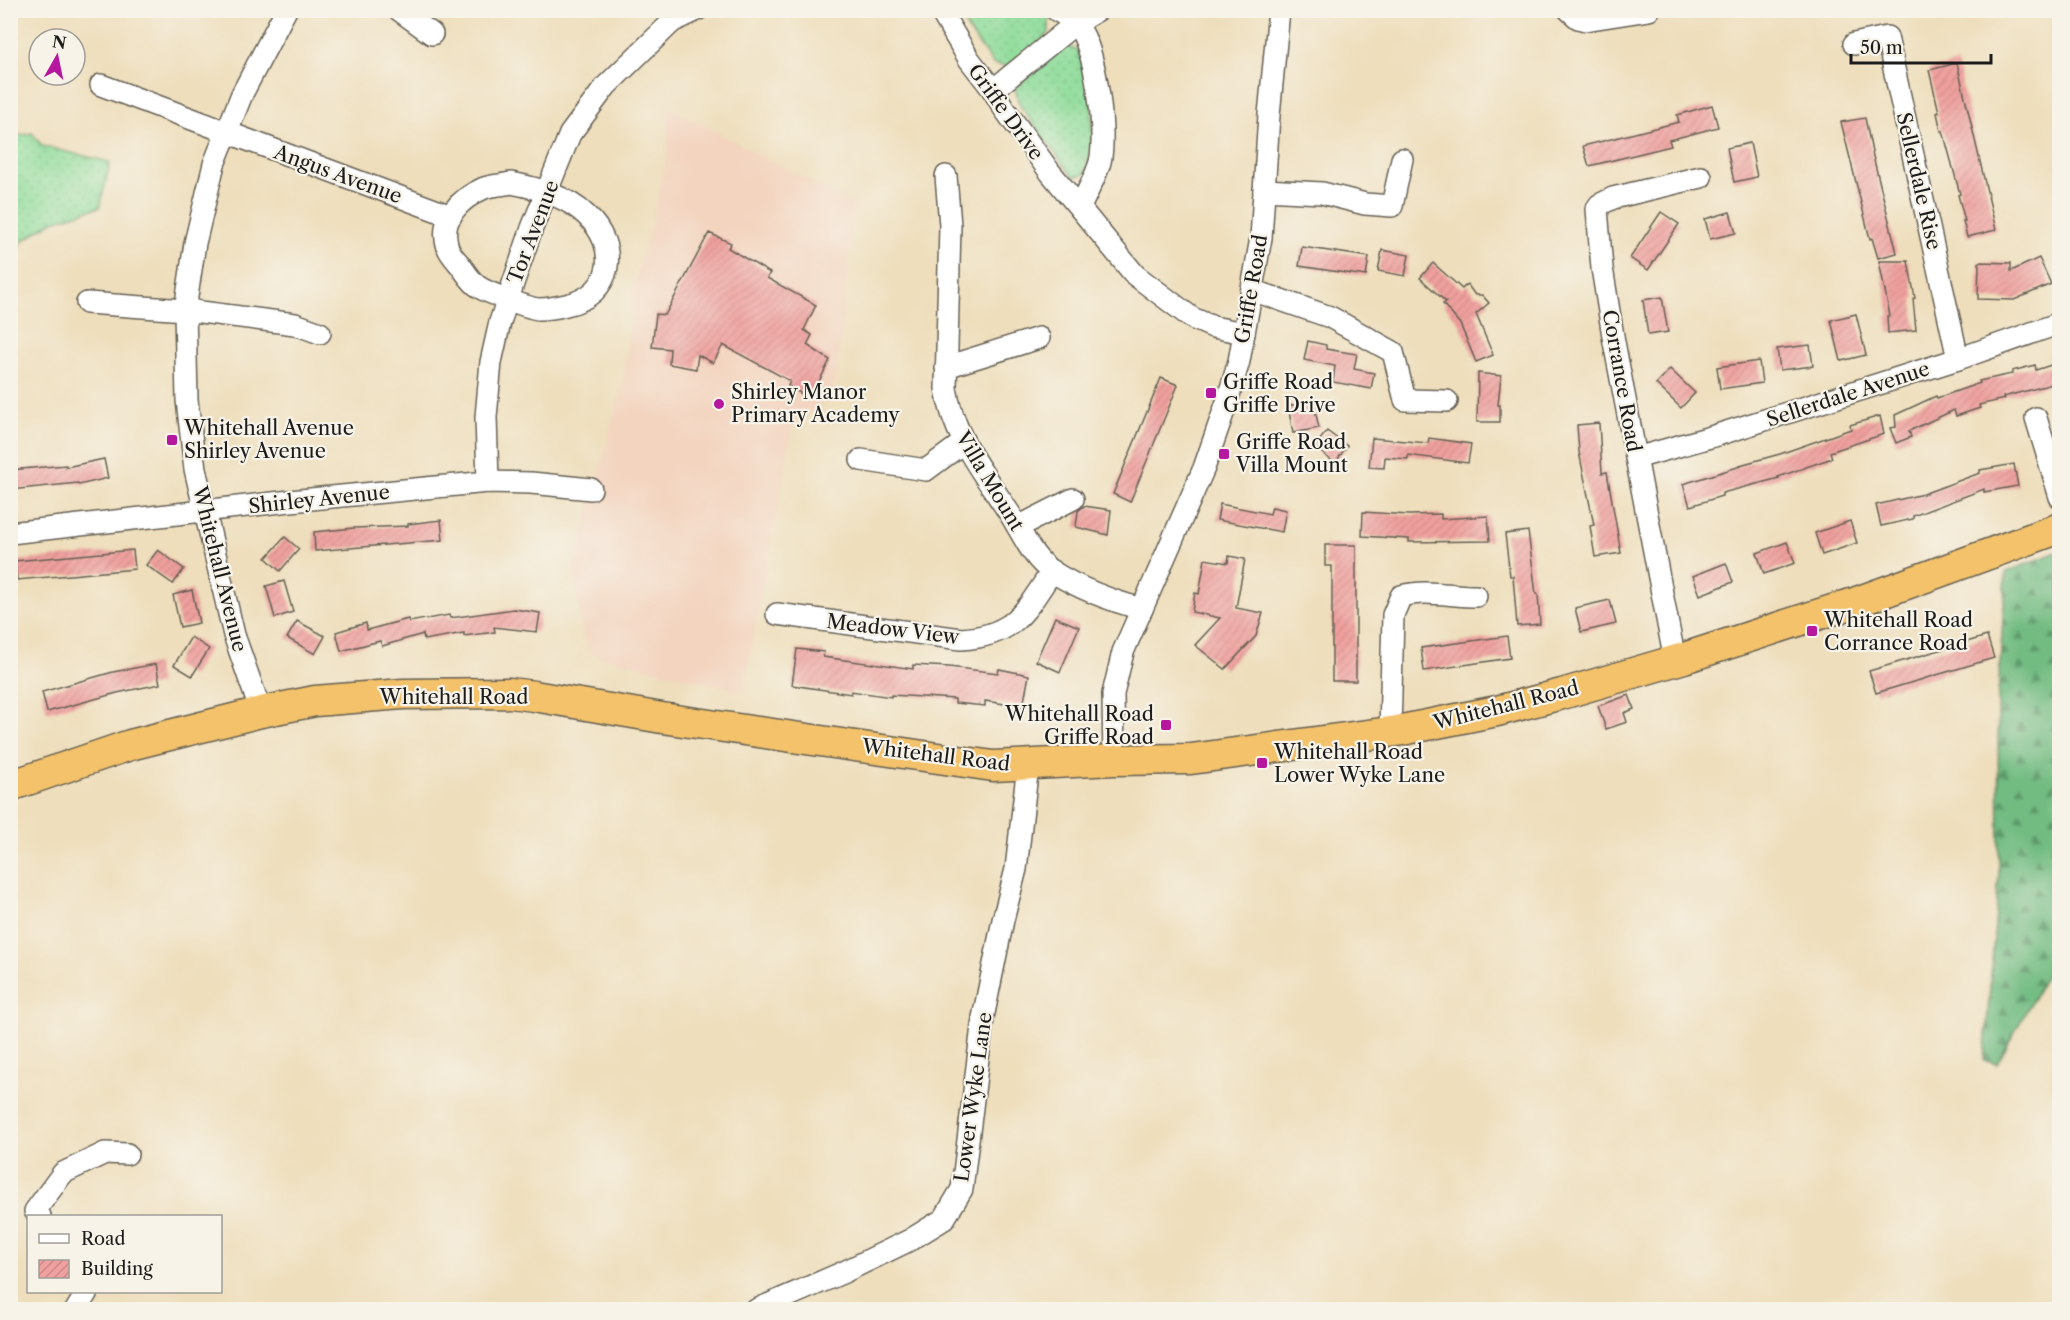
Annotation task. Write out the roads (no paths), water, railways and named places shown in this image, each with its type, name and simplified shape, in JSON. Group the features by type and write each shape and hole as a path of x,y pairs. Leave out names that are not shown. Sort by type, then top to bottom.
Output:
{"highway":[{"name":"Whitehall Road","path":"10,786 130,745 315,701 381,696 510,693 662,718 993,766 1191,759 1390,732 1497,711 1675,661 1854,603 2060,528"}],"street":[{"name":"Whitehall Avenue","path":"261,712 234,635 195,469 187,400 185,310 199,220 214,164 242,94 286,10"},
{"path":"399,10 432,34"},
{"path":"664,16 697,10"},
{"name":"Griffe Drive","path":"940,10 969,59 1050,172 1134,275 1192,318 1213,327 1244,333"},
{"path":"1056,10 1076,23 1086,42 1097,81 1101,139 1100,161 1080,208"},
{"path":"993,90 1076,23 1098,10"},
{"name":"Griffe Road","path":"1114,760 1113,694 1124,652 1204,468 1233,382 1244,333 1261,238 1279,10"},
{"path":"1569,10 1578,18 1585,20 1649,10"},
{"name":"Tor Avenue","path":"488,482 486,417 491,362 500,322 532,228 570,134 664,16"},
{"name":"Sellerdale Rise","path":"1854,44 1887,37 1958,359"},
{"name":"Angus Avenue","path":"101,85 451,216"},
{"path":"1264,190 1322,193 1365,204 1392,206 1402,159"},
{"name":"Villa Mount","path":"946,176 950,225 946,388 948,402 973,462 1034,552 1052,572 1115,602 1142,609"},
{"name":"Corrance Road","path":"1675,661 1602,268 1597,210 1599,205 1613,198 1701,177"},
{"path":"512,183 538,188 565,200 586,215 602,234 608,257 607,271 600,287 587,297 568,305 537,309 508,299 478,287 448,248 446,226 451,216 455,206 486,187 512,183"},
{"path":"1252,290 1330,317 1393,352 1405,400 1447,401"},
{"path":"87,303 185,310 295,324 320,333"},
{"name":"Sellerdale Avenue","path":"1636,458 1958,359 2060,323"},
{"path":"946,367 1039,338"},
{"path":"2036,418 2060,497"},
{"path":"861,460 926,470 964,442"},
{"name":"Shirley Avenue","path":"10,533 488,482 531,483 591,489"},
{"path":"1018,527 1073,500"},
{"name":"Meadow View","path":"777,614 961,639 978,638 1002,631 1011,624 1031,603 1052,572"},
{"path":"1390,732 1393,615 1401,596 1418,591 1476,596"},
{"name":"Lower Wyke Lane","path":"756,1310 844,1272 910,1240 944,1219 962,1189 983,1018 1016,869 1028,765"},
{"path":"39,1215 35,1211 63,1173 105,1152 127,1154"},
{"path":"76,1310 86,1293"}],"place":[{"name":"Griffe Road Griffe Drive","path":"1211,393"},
{"name":"Shirley Manor Primary Academy","path":"719,404"},
{"name":"Whitehall Avenue Shirley Avenue","path":"172,440"},
{"name":"Griffe Road Villa Mount","path":"1224,454"},
{"name":"Whitehall Road Corrance Road","path":"1812,631"},
{"name":"Whitehall Road Griffe Road","path":"1166,725"},
{"name":"Whitehall Road Lower Wyke Lane","path":"1262,763"}]}
